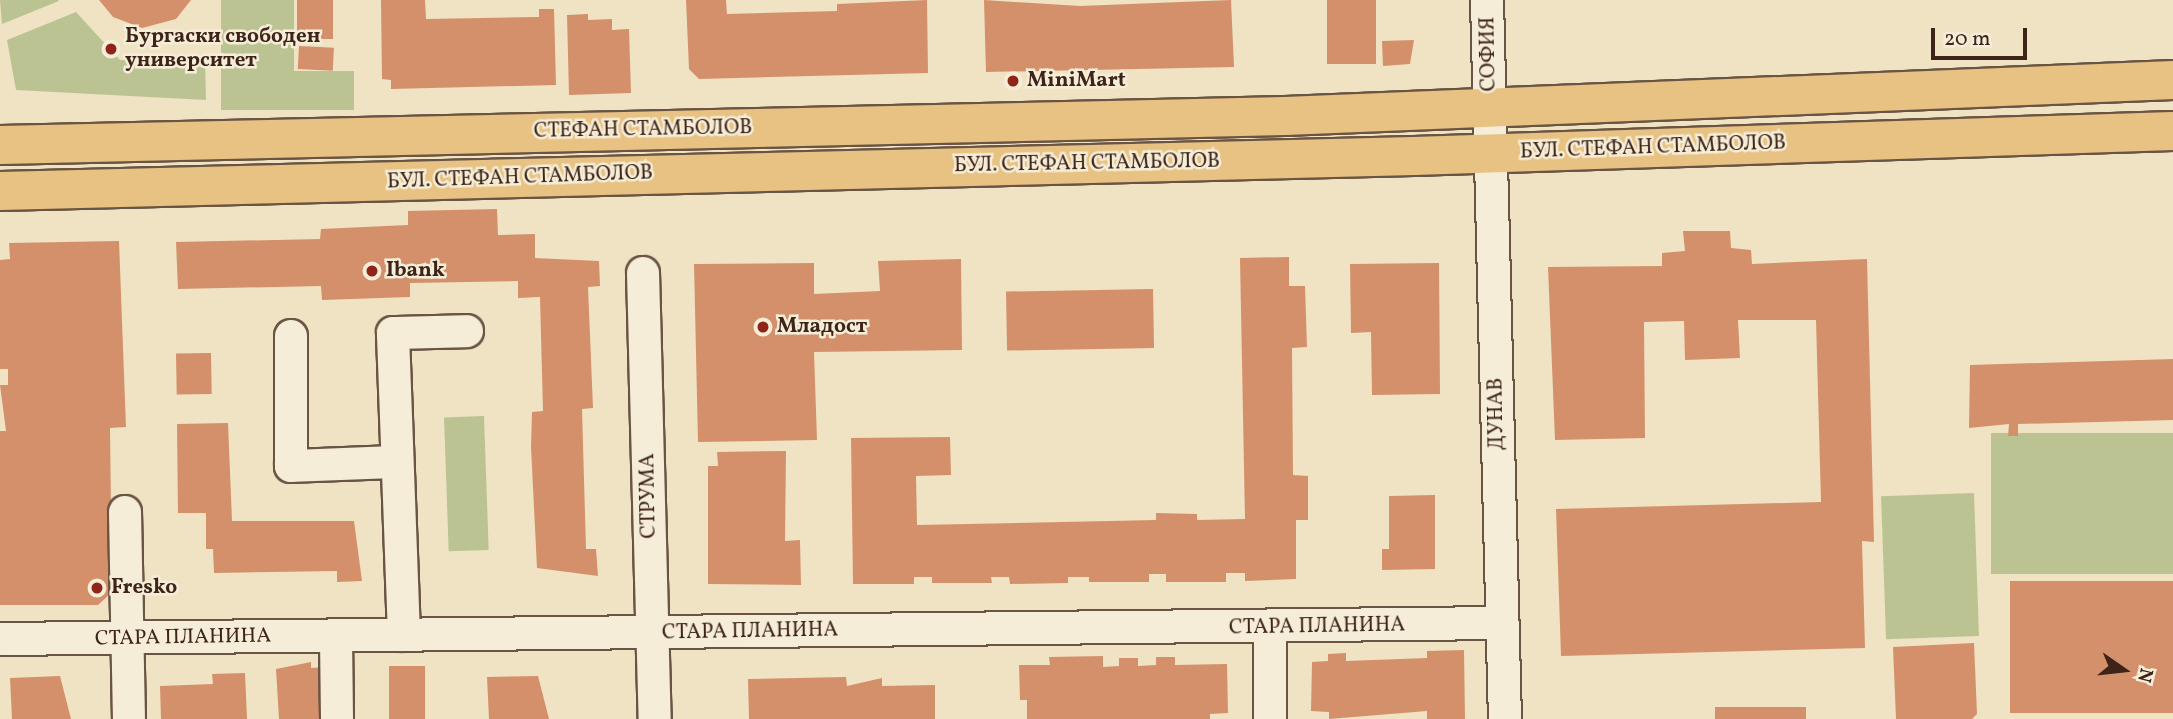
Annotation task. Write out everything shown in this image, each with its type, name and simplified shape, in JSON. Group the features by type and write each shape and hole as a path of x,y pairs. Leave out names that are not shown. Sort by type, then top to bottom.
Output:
{"main road":[{"path":"1490,108 2173,80"},
{"name":"СТЕФАН СТАМБОЛОВ","path":"0,145 1285,116 1490,108"},
{"name":"БУЛ. СТЕФАН СТАМБОЛОВ","path":"0,191 1491,153 2173,131"}],"street":[{"name":"СОФИЯ","path":"1487,0 1490,108"},
{"name":"ДУНАВ","path":"1490,108 1505,719"},
{"name":"СТРУМА","path":"643,273 655,719"},
{"path":"404,635 393,332 467,331"},
{"path":"291,336 291,466 397,463"},
{"path":"125,512 129,719"},
{"name":"СТАРА ПЛАНИНА","path":"0,639 1270,628 1501,623"},
{"path":"1270,628 1270,719"},
{"path":"336,637 337,719"}],"green space":[{"path":"0,0 58,0 59,1 2,24"},
{"path":"221,0 294,0 294,71 354,71 354,110 221,110"},
{"path":"76,12 120,60 205,62 206,100 16,90 7,40"},
{"path":"484,416 489,550 449,551 444,417"},
{"path":"1991,433 2173,433 2173,574 1991,574"},
{"path":"1974,493 1979,636 1886,639 1881,496"}],"building":[{"name":"Бургаски свободен университет","path":"99,0 191,0 176,19 142,28 113,17"},
{"path":"297,0 333,0 333,39 297,39"},
{"path":"381,0 425,0 426,19 539,17 539,9 554,9 556,85 391,89 391,80 382,79"},
{"path":"686,0 726,0 727,14 837,11 837,4 927,0 928,73 699,79 689,69"},
{"path":"984,0 1080,6 1231,0 1234,67 986,72"},
{"path":"1327,0 1376,0 1376,64 1327,64"},
{"path":"588,14 588,20 612,19 612,30 629,29 631,93 569,95 567,15"},
{"path":"1414,40 1410,64 1383,66 1382,41"},
{"path":"299,46 334,48 333,71 298,69"},
{"path":"497,209 498,235 535,234 535,258 599,261 600,286 588,287 593,408 582,409 586,549 596,549 598,576 537,568 531,447 532,412 543,411 540,297 518,298 518,281 410,283 410,297 322,300 321,286 178,289 176,242 320,239 321,229 408,225 408,211"},
{"path":"1683,231 1730,231 1731,248 1751,250 1752,264 1867,259 1874,542 1862,541 1865,648 1561,656 1556,509 1821,502 1816,320 1738,320 1740,358 1685,360 1684,321 1644,322 1645,438 1555,440 1548,267 1662,266 1662,253 1685,251"},
{"path":"119,241 126,427 110,428 112,592 98,605 0,605 0,431 6,431 0,385 8,385 8,369 0,369 0,260 10,259 9,243"},
{"path":"1289,257 1289,286 1305,286 1307,347 1292,348 1293,475 1308,476 1308,520 1296,520 1296,579 1245,581 1245,573 1226,573 1226,582 1166,582 1166,574 1149,574 1149,582 1089,582 1089,577 1068,577 1068,583 1010,584 1009,577 991,577 992,583 932,583 932,577 914,577 914,584 853,584 851,438 950,437 951,475 916,476 917,525 1156,520 1156,513 1197,514 1197,520 1245,519 1240,258"},
{"path":"961,259 962,350 814,352 817,440 698,442 694,264 814,263 814,294 880,291 878,261"},
{"path":"1439,263 1440,394 1372,395 1371,332 1351,333 1350,264"},
{"path":"1153,289 1154,348 1007,351 1006,292"},
{"path":"211,353 212,394 177,395 176,354"},
{"path":"2173,359 2173,420 2018,424 2018,436 2008,436 2009,424 1969,428 1970,365"},
{"path":"228,423 232,521 354,521 362,581 337,582 337,571 214,573 213,549 206,549 206,513 178,513 177,424"},
{"path":"786,451 785,541 800,540 801,585 708,584 708,466 718,466 717,452"},
{"path":"1435,495 1435,569 1382,570 1382,549 1389,549 1389,496"},
{"path":"2010,581 2173,581 2173,713 2010,713"},
{"path":"1974,643 1977,714 1972,719 1896,719 1893,647"},
{"path":"1464,650 1465,719 1427,719 1427,711 1329,719 1329,712 1311,711 1312,662 1328,661 1328,654 1346,653 1346,661 1427,658 1427,651"},
{"path":"1103,656 1103,667 1119,666 1119,658 1138,658 1138,666 1156,665 1156,657 1175,657 1175,665 1227,664 1228,713 1210,714 1210,719 1027,719 1027,700 1020,700 1019,665 1050,665 1049,657"},
{"path":"311,662 311,668 326,667 329,719 279,719 276,669"},
{"path":"389,666 425,666 425,719 389,719"},
{"path":"245,673 247,719 161,719 160,686 213,684 212,674"},
{"path":"60,676 71,719 12,719 10,678"},
{"path":"538,676 549,719 489,719 487,677"},
{"path":"846,677 847,686 882,678 882,686 935,685 935,719 749,719 748,679"},
{"path":"1715,707 1806,707 1806,719 1715,719"}],"place":[{"name":"Бургаски свободен университет","path":"111,49"},
{"name":"MiniMart","path":"1013,81"},
{"name":"Ibank","path":"372,271"},
{"name":"Младост","path":"763,327"},
{"name":"Fresko","path":"97,588"}]}
